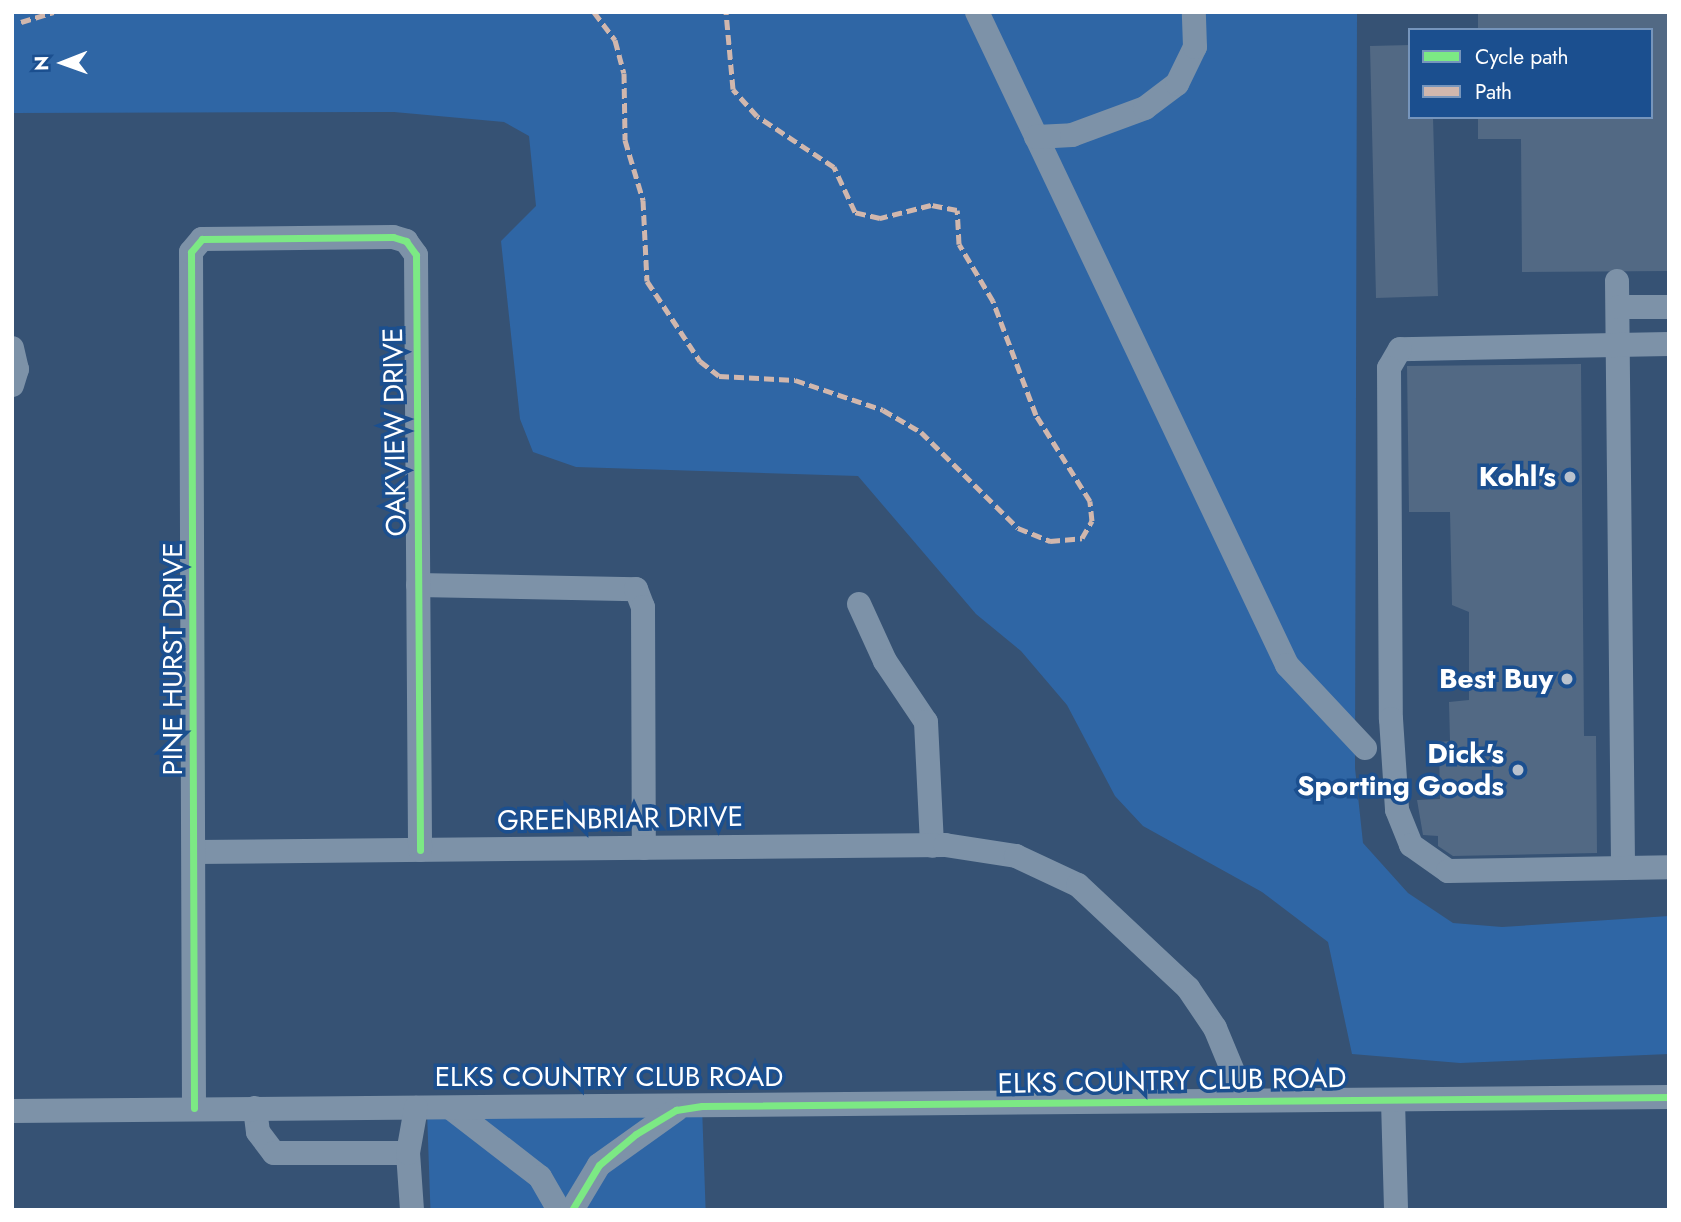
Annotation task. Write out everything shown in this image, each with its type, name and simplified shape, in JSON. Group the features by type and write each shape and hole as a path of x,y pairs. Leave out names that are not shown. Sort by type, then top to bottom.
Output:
{"street":[{"path":"977,12 1287,665 1365,748"},
{"path":"1035,136 1072,135 1145,108 1178,84 1195,47 1194,12"},
{"name":"OAKVIEW DRIVE","path":"191,252 207,237 393,237 413,247 420,850"},
{"name":"PINE HURST DRIVE","path":"191,252 194,1108"},
{"path":"1617,281 1623,868"},
{"path":"1619,307 1669,307"},
{"path":"1669,344 1400,349 1388,368 1391,719 1397,810 1411,845 1448,871 1669,867"},
{"path":"12,348 17,369 12,385"},
{"path":"418,585 625,584 640,592 644,848"},
{"path":"859,604 885,661 926,722 932,846"},
{"name":"GREENBRIAR DRIVE","path":"195,852 932,846 989,851 1042,867 1078,885 1188,988 1215,1028 1244,1098"},
{"name":"ELKS COUNTRY CLUB ROAD","path":"12,1111 194,1108 676,1110 1244,1098 1393,1101 1669,1097"},
{"path":"1393,1101 1396,1210"},
{"path":"255,1108 258,1132 274,1153 408,1153"},
{"path":"412,1210 408,1153 416,1108"},
{"path":"452,1109 540,1177 559,1210"},
{"path":"572,1210 599,1165 676,1110"}],"shaded area":[{"path":"12,12 1357,12 1355,768 1363,843 1408,893 1453,923 1502,927 1669,916 1669,1054 1460,1063 1352,1054 1328,942 1262,892 1143,826 1115,796 1067,705 1021,651 976,614 858,476 576,467 533,452 520,419 501,241 536,206 529,136 504,122 394,112 12,113"},
{"path":"702,1106 706,1210 430,1210 427,1116"}],"building":[{"path":"1478,12 1669,12 1669,271 1522,272 1521,139 1478,139 1478,119 1653,119 1653,28 1478,28"},
{"path":"1408,45 1408,119 1433,119 1438,296 1376,298 1370,46"},
{"path":"1581,364 1584,736 1596,736 1597,853 1453,856 1438,846 1438,836 1423,835 1417,800 1440,799 1439,742 1450,741 1449,702 1469,700 1469,612 1452,605 1450,512 1409,512 1407,366"}],"marked path":[{"path":"21,22 53,12"},
{"path":"594,12 615,40 624,73 625,140 643,200 647,281 700,361 719,376 795,380 883,410 921,432 1018,528 1050,541 1082,538 1092,521 1090,501 1036,415 993,301 959,244 957,210 931,205 880,218 855,212 834,167 757,116 733,89 726,12"}],"cycle path":[{"path":"194,1108 191,252 202,239 393,237 406,241 416,255 420,850"},
{"path":"572,1210 599,1165 636,1134 676,1110 702,1106 1669,1097"}],"place":[{"name":"Kohl's","path":"1570,477"},
{"name":"Best Buy","path":"1567,679"},
{"name":"Dick's Sporting Goods","path":"1518,770"}]}
